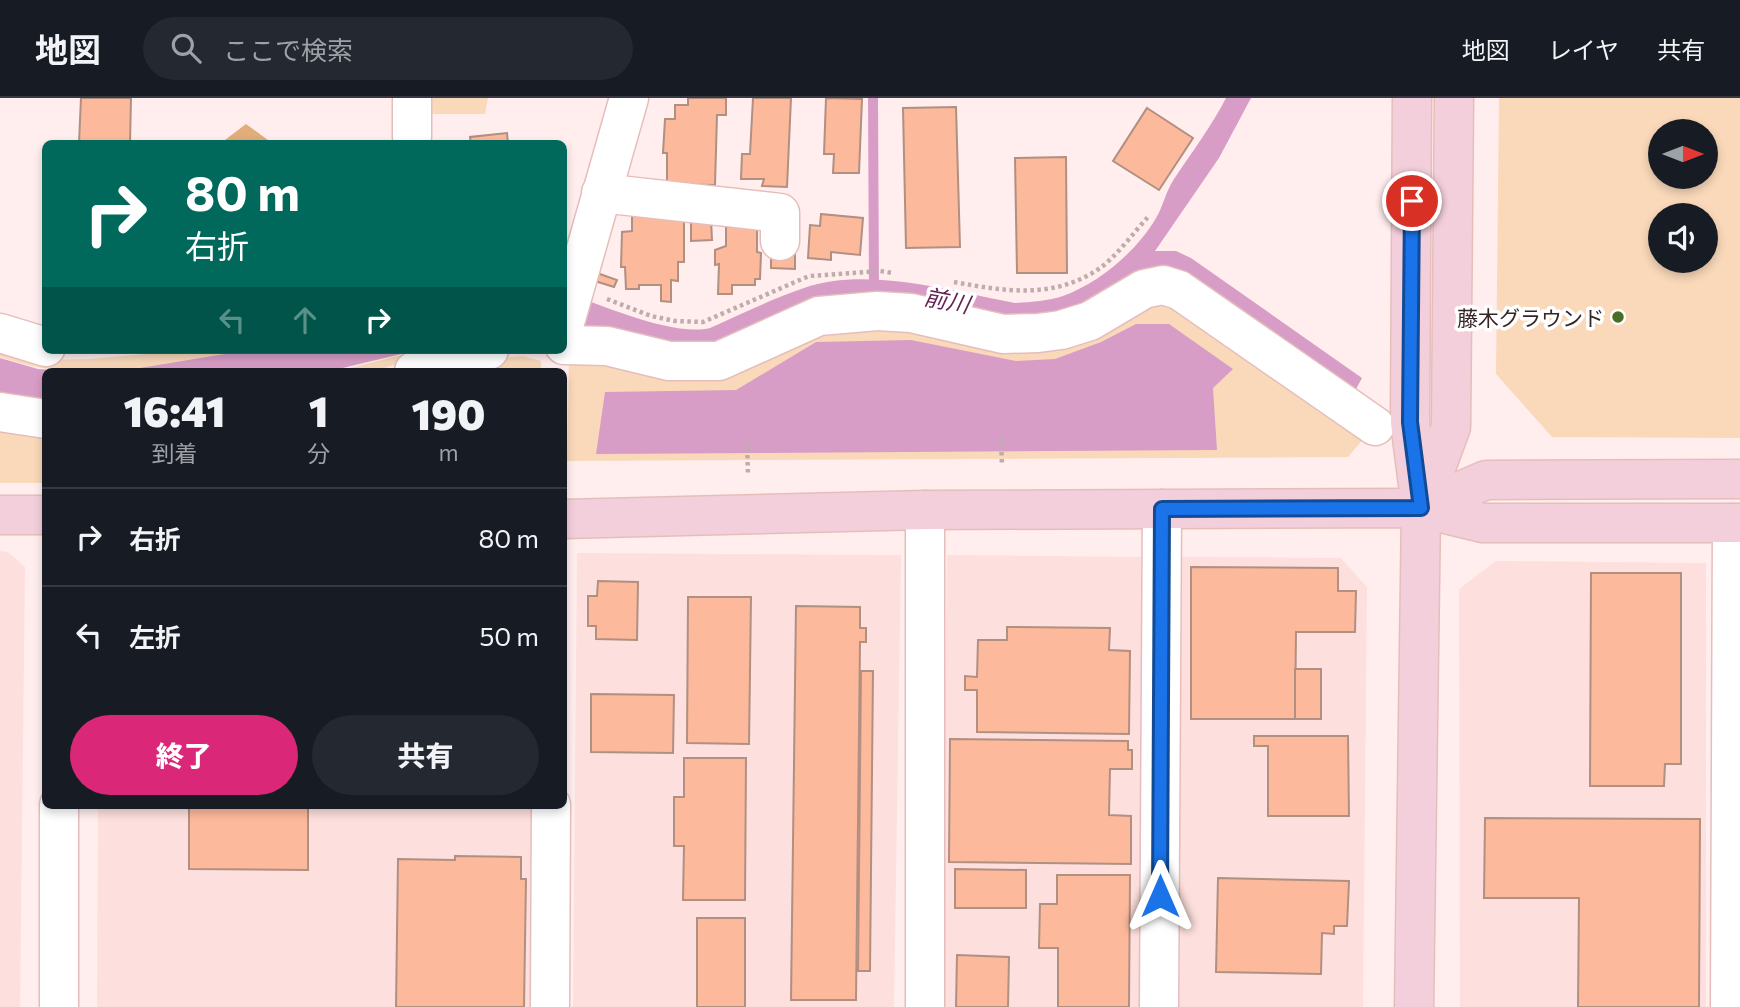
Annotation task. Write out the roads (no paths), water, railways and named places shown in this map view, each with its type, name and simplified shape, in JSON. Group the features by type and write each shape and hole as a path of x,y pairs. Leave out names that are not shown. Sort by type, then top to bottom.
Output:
{"street":[{"path":"412,98 412,137"},
{"path":"569,293 629,98"},
{"path":"1412,98 1410,422 1421,508 1414,1007"},
{"path":"1421,508 1451,427 1454,98"},
{"path":"601,192 780,213 780,241"},
{"path":"567,345 607,346 668,361 719,361 819,316 877,311 911,313 1003,334 1038,333 1061,330 1090,321 1144,289 1163,285 1179,290 1375,426"},
{"path":"0,333 42,346"},
{"path":"425,368 475,354"},
{"path":"0,412 42,418"},
{"path":"1421,508 1486,480 1740,479"},
{"path":"567,519 925,510 1421,508 1483,523 1736,523 1730,1007"},
{"path":"1159,1007 1162,509"},
{"path":"925,510 925,1007"},
{"path":"0,514 42,515"},
{"path":"59,1007 60,809"},
{"path":"550,1007 551,809"}],"water":[{"name":"前川","path":"1226,98 1251,98 1219,158 1155,251 1176,251 1191,258 1362,378 1355,391 1192,275 1178,271 1051,323 905,303 717,350 687,351 567,323 567,293 637,318 695,330 710,328 804,288 854,279 937,287 1015,303 1063,296 1103,274 1139,242 1158,214 1174,179"},
{"path":"1136,324 1169,324 1233,369 1213,388 1217,450 596,454 605,392 736,390 816,342 911,340 1016,361 1055,359 1101,342"},
{"path":"225,354 401,354 343,368 140,368"},
{"path":"0,358 42,369 42,402 0,395"}],"waterway":[{"path":"873,98 874,291"}],"place":[{"name":"藤木グラウンド","path":"1618,317"}]}
